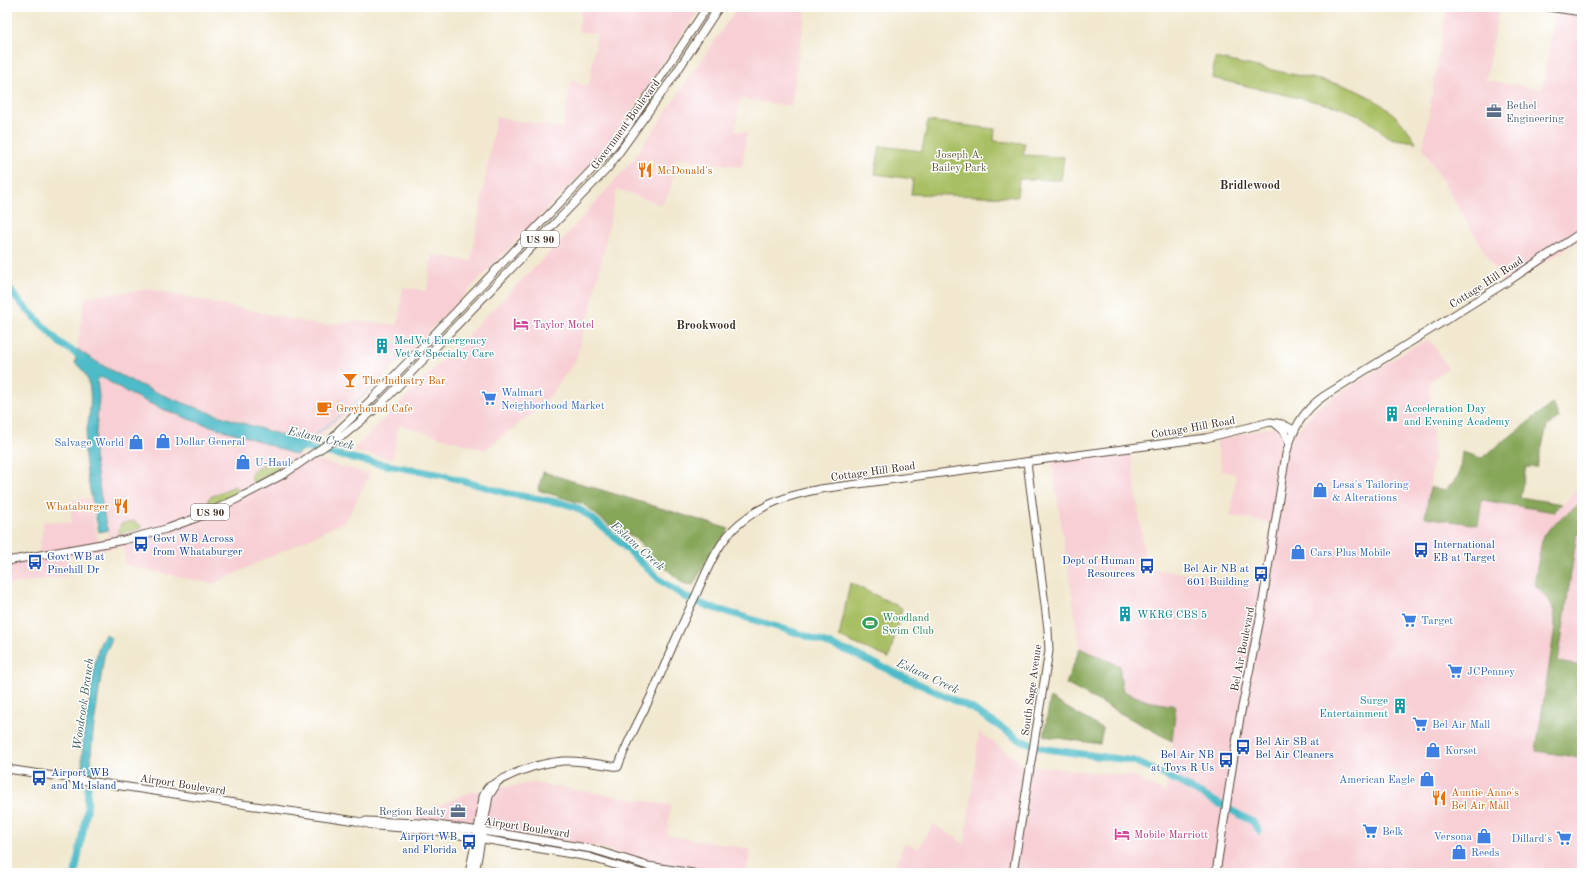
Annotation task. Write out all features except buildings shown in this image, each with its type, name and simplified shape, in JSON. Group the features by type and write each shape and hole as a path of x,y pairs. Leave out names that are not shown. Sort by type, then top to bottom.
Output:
{"main road":[{"name":"Government Boulevard","path":"330,443 339,430 380,391 602,159 627,128 707,7"},
{"name":"Government Boulevard","path":"7,561 102,545 166,529 199,517 264,485 344,435 379,406 608,168 674,76 719,7"},
{"path":"1548,7 1582,12"},
{"name":"Cottage Hill Road","path":"1294,430 1302,416 1309,408 1324,396 1498,288 1582,232"},
{"name":"Cottage Hill Road","path":"608,765 618,767 712,560 733,529 752,514 774,501 820,489 1206,438 1274,422 1287,424 1302,416"},
{"path":"1274,422 1294,430"},
{"path":"1274,422 1284,431 1289,443"},
{"name":"Bel Air Boulevard","path":"1216,873 1240,717 1261,611 1286,454 1294,430"},
{"name":"South Sage Avenue","path":"1013,873 1049,651 1048,629 1027,462"},
{"path":"470,873 489,796 493,787 499,782 524,769 563,761 608,765 622,756"},
{"name":"Airport Boulevard","path":"7,769 356,821 376,826 430,830 589,857 641,873"},
{"name":"Airport Boulevard","path":"356,821 398,821 481,831 592,849 648,866 693,873"},
{"path":"475,873 479,839"}],"shaded area":[{"path":"582,7 701,7 634,108 593,162 369,393 311,444 170,399 125,378 77,349 85,297 150,289 319,325 360,321 398,325 403,287 427,291 432,255 471,261 496,117 563,128 571,81 589,86 597,34 578,31"},
{"path":"738,7 806,7 791,106 740,99 735,131 747,132 742,167 676,158 671,188 662,205 617,189 589,317 575,362 542,406 485,450 400,425 392,459 352,451 566,236 633,160"},
{"path":"1447,7 1499,7 1486,80 1543,89 1555,11 1582,15 1582,238 1506,288 1423,148"},
{"path":"1430,339 1448,368 1429,382 1434,457 1425,517 1481,500 1554,512 1582,486 1582,873 893,873 904,843 919,849 933,824 965,844 979,732 1025,765 1133,776 1166,793 1176,706 1147,701 1123,691 1120,666 1080,648 1052,463 1131,452 1146,568 1261,584 1271,523 1231,516 1236,474 1222,471 1216,440 1275,426 1299,429 1316,408 1411,348"},
{"path":"99,377 160,408 194,421 250,438 298,455 370,474 346,521 213,584 125,565 124,546 67,557 68,576 7,585 7,558 39,553 44,521 72,523 70,501 90,498 98,540 109,537 96,473 94,450"},
{"path":"534,783 671,805 667,835 750,849 747,873 716,873 643,861 606,849 476,827 409,819 470,792"}],"green space":[{"path":"1215,58 1343,85 1354,89 1375,100 1393,114 1402,122 1416,142 1389,138 1359,115 1339,107 1212,78"},
{"name":"Joseph A. Bailey Park","path":"928,121 995,129 994,141 1025,143 1023,155 1064,157 1061,180 1019,179 1017,197 911,194 913,179 875,174 880,146 922,151"},
{"path":"1553,403 1559,418 1547,426 1537,467 1526,467 1520,497 1562,504 1554,512 1482,500 1478,525 1425,517 1430,487 1446,490 1459,475 1462,452 1482,458"},
{"path":"272,459 278,461 280,466 279,470 257,483 254,483 251,478 252,471"},
{"path":"543,472 729,529 707,561 693,585 684,584 655,559 632,536 616,531 583,504 538,490"},
{"path":"235,486 240,490 237,494 214,504 209,503 208,499 210,497"},
{"path":"1578,505 1582,505 1582,534 1577,533 1558,662 1582,666 1582,758 1536,751 1555,619 1553,607 1534,584 1543,535 1556,522"},
{"path":"133,521 142,526 142,528 120,534 118,533 121,524"},
{"name":"Woodland Swim Club","path":"850,583 902,608 889,658 839,637"},
{"path":"1080,648 1120,666 1123,691 1147,701 1176,706 1172,741 1066,684"},
{"path":"1050,698 1103,729 1100,744 1044,736"}],"water":[{"path":"77,349 132,381 190,406 311,444 296,455 160,408 99,377 97,381 99,396 94,456 106,526 109,530 99,532 89,485 85,456 90,406 89,382 84,372 75,363"},
{"path":"105,634 112,639 104,656 93,732 91,755 93,777 83,775 83,739 95,663 99,646"}],"waterway":[{"name":"Eslava Creek","path":"7,285 16,298 60,343 83,358"},
{"path":"352,406 381,379"},
{"path":"305,443 339,416"},
{"name":"Eslava Creek","path":"297,446 370,462 442,475 510,494 562,503 575,507 588,515 611,534 660,580 685,597 707,606 801,634 852,653 973,709 1020,740 1046,749 1134,761 1173,779 1253,822 1259,831"},
{"name":"Woodcock Branch","path":"75,873 87,810 88,787"}],"place":[{"name":"Bethel Engineering","path":"1494,111"},
{"name":"McDonald's","path":"645,170"},
{"name":"Taylor Motel","path":"521,324"},
{"name":"MedVet Emergency Vet & Specialty Care","path":"382,346"},
{"name":"The Industry Bar","path":"350,380"},
{"name":"Walmart Neighborhood Market","path":"489,398"},
{"name":"Greyhound Cafe","path":"324,408"},
{"name":"Acceleration Day and Evening Academy","path":"1392,414"},
{"name":"Dollar General","path":"163,441"},
{"name":"Salvage World","path":"136,442"},
{"name":"U-Haul","path":"243,462"},
{"name":"Lesa's Tailoring & Alterations","path":"1320,490"},
{"name":"Whataburger","path":"121,506"},
{"name":"Govt WB Across from Whataburger","path":"141,544"},
{"name":"International EB at Target","path":"1421,550"},
{"name":"Cars Plus Mobile","path":"1298,552"},
{"name":"Govt WB at Pinehill Dr","path":"35,562"},
{"name":"Dept of Human Resources","path":"1147,566"},
{"name":"Bel Air NB at 601 Building","path":"1261,574"},
{"name":"WKRG CBS 5","path":"1125,614"},
{"name":"Target","path":"1409,620"},
{"name":"Woodland Swim Club","path":"870,623"},
{"name":"JCPenney","path":"1455,671"},
{"name":"Surge Entertainment","path":"1400,706"},
{"name":"Bel Air Mall","path":"1420,724"},
{"name":"Bel Air SB at Bel Air Cleaners","path":"1243,747"},
{"name":"Korset","path":"1433,750"},
{"name":"Bel Air NB at Toys R Us","path":"1226,760"},
{"name":"Airport WB and Mt Island","path":"39,778"},
{"name":"American Eagle","path":"1427,779"},
{"name":"Auntie Anne's Bel Air Mall","path":"1439,798"},
{"name":"Region Realty","path":"458,811"},
{"name":"Belk","path":"1370,831"},
{"name":"Mobile Marriott","path":"1122,834"},
{"name":"Versona","path":"1484,836"},
{"name":"Dillard's","path":"1564,838"},
{"name":"Airport WB and Florida","path":"469,842"},
{"name":"Reeds","path":"1459,852"}],"district":[{"name":"Bridlewood","path":"1250,185"},
{"name":"Brookwood","path":"706,325"}]}
